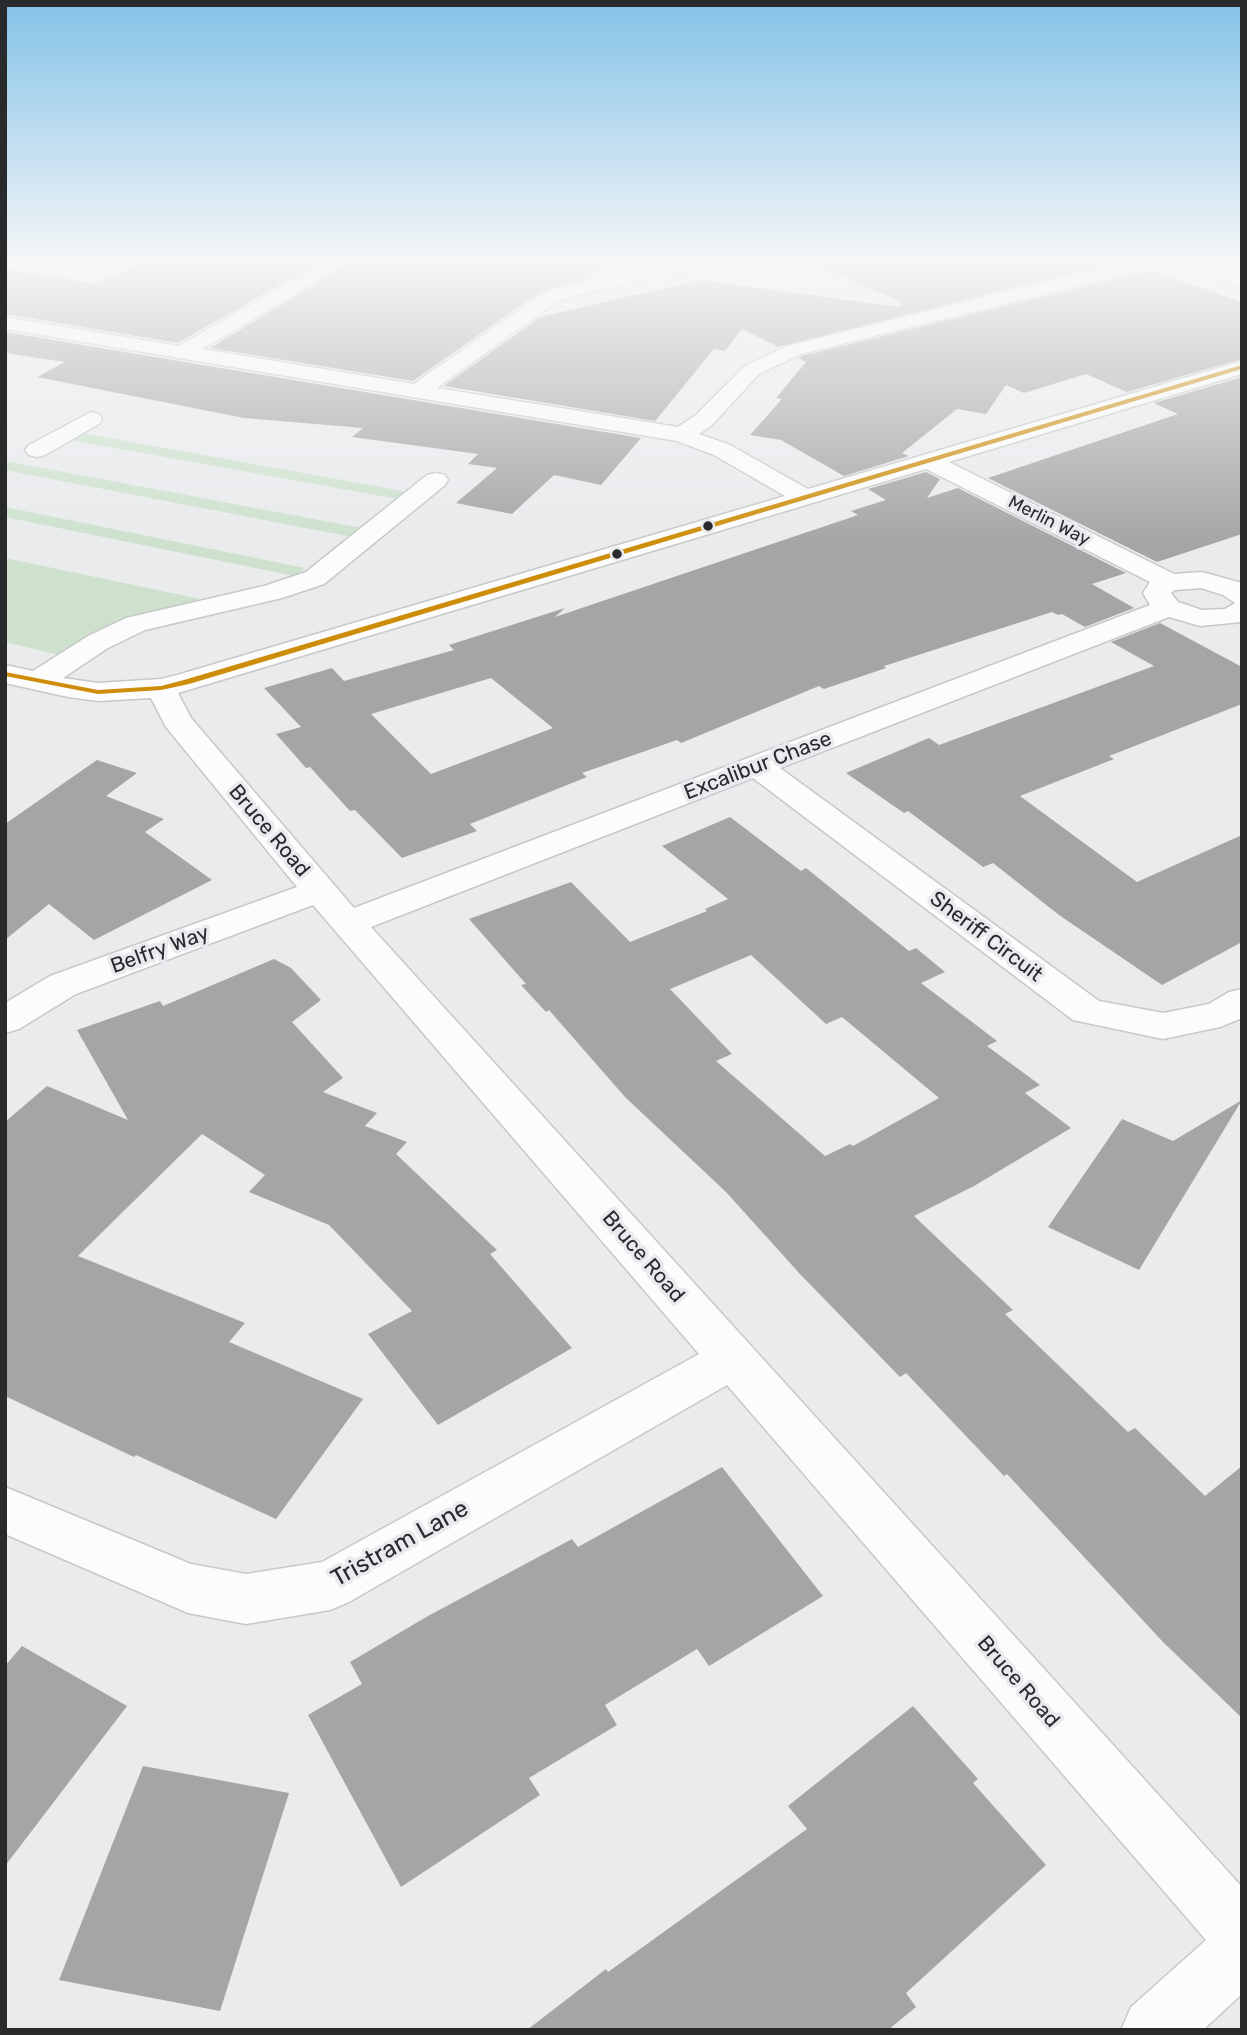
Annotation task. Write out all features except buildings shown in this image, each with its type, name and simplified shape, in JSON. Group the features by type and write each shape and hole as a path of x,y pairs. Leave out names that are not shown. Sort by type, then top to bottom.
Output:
{"street":[{"path":"201,355 682,435 722,450 805,498"},
{"path":"419,391 469,355"},
{"path":"682,435 704,420 752,370 784,355"},
{"path":"5,674 98,692 161,688 1242,367"},
{"path":"37,450 91,419"},
{"name":"Merlin Way","path":"929,461 1169,595 1200,618 1239,603"},
{"path":"38,681 98,642 136,624 272,592 315,578 436,480"},
{"path":"1169,595 1202,580 1239,603"},
{"name":"Excalibur Chase","path":"334,907 757,766 1169,595"},
{"name":"Bruce Road","path":"161,688 177,721 334,907 1242,1934"},
{"name":"Sheriff Circuit","path":"757,766 1087,1010 1163,1026 1220,1014 1242,1001"},
{"name":"Belfry Way","path":"5,1020 63,985 334,907"},
{"name":"Tristram Lane","path":"5,1510 188,1588 246,1599 330,1585 733,1358"},
{"path":"1154,2030 1242,1951"}],"green space":[{"path":"82,433 408,492 398,499 70,440"},
{"path":"5,461 362,528 352,537 5,470"},
{"path":"5,507 305,568 295,576 5,517"},
{"path":"5,558 200,599 128,618 90,635 59,655 5,642"}],"transit line":[{"path":"5,674 98,692 161,688 186,682 1242,367"}]}
